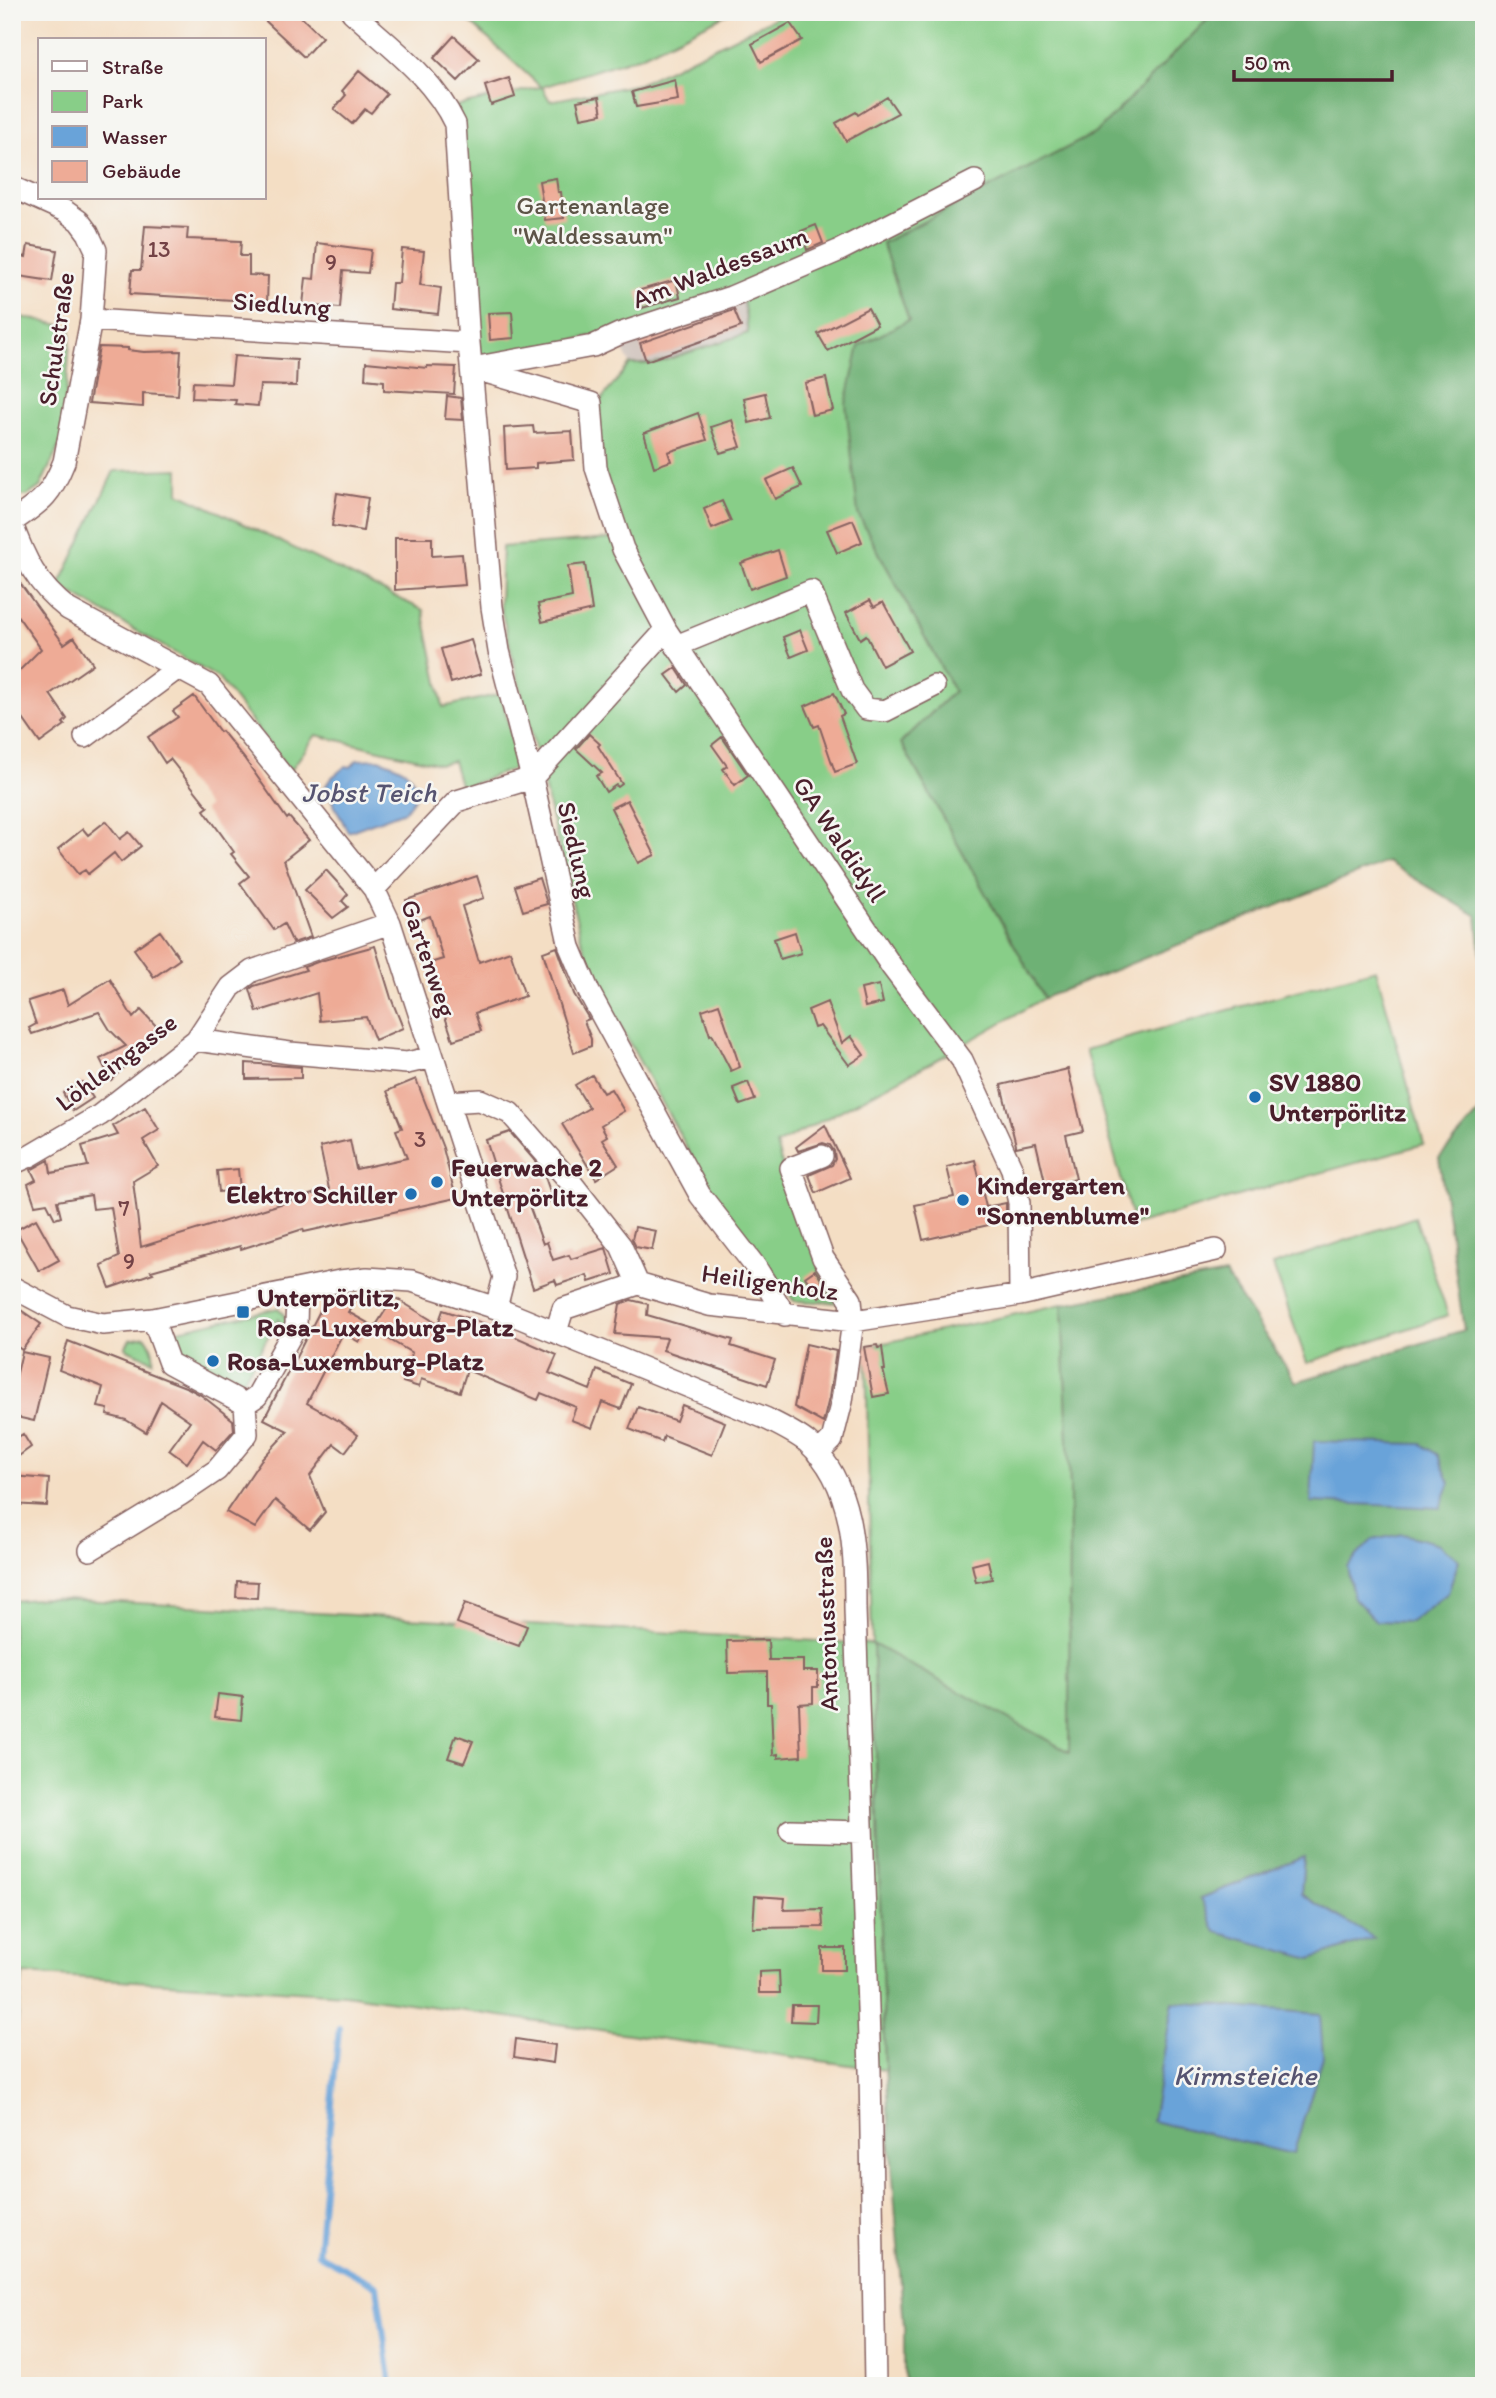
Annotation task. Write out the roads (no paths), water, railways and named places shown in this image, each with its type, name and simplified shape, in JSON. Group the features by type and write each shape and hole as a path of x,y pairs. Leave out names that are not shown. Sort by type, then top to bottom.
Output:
{"street":[{"name":"Siedlung","path":"352,12 428,82 445,103 455,124 469,343 492,607 499,651 533,778 570,947 589,992 700,1195 755,1266 785,1315"},
{"name":"Am Waldessaum","path":"472,368 593,346 619,334 731,296 838,251 975,181"},
{"name":"Schulstraße","path":"12,187 38,199"},
{"name":"Schulstraße","path":"12,523 45,499 64,462 91,320 96,250 79,221 41,200"},
{"name":"Siedlung","path":"91,320 469,343"},
{"name":"GA Waldidyll","path":"472,368 591,404 596,468 623,549 671,638 892,967 962,1060 1012,1169 1019,1203 1020,1295"},
{"name":"Gartenweg","path":"12,523 25,560 52,596 68,609 209,685 374,889 390,923 504,1277 496,1308"},
{"path":"374,889 457,801 533,778 671,638 811,592 852,690 866,709 885,711 934,685"},
{"path":"85,737 178,668"},
{"name":"Löhleingasse","path":"12,1164 100,1115 196,1040 231,987 251,971 390,923"},
{"path":"196,1040 407,1063 433,1057"},
{"path":"448,1102 480,1100 510,1113 573,1185 621,1246 638,1284 562,1309 556,1332"},
{"path":"818,1454 832,1440 842,1401 853,1321 851,1300 823,1258 791,1168 822,1156"},
{"name":"Heiligenholz","path":"638,1284 709,1306 853,1321 1020,1295 1216,1250"},
{"path":"12,1287 67,1317 103,1324 153,1319 340,1281 388,1278 412,1281 496,1308"},
{"path":"245,1404 257,1396 296,1326 287,1292"},
{"name":"Antoniusstraße","path":"496,1308 789,1430 818,1454 841,1494 850,1524 855,1557 870,2070 875,2386"},
{"path":"153,1319 169,1363 245,1404"},
{"path":"90,1550 217,1470 247,1434 245,1404"},
{"path":"790,1830 862,1832"}],"water":[{"name":"Jobst Teich","path":"379,759 405,770 417,794 405,811 348,832 325,787 331,778 346,766 351,767 357,760"},
{"path":"1314,1441 1421,1444 1438,1455 1450,1483 1440,1508 1311,1502"},
{"path":"1403,1534 1439,1544 1459,1560 1448,1593 1410,1622 1376,1621 1353,1597 1347,1566 1372,1540"},
{"path":"1304,1857 1301,1894 1374,1938 1311,1959 1216,1932 1201,1898"},
{"name":"Kirmsteiche","path":"1173,2002 1320,2014 1323,2057 1293,2154 1152,2121"}],"waterway":[{"path":"339,2028 318,2254 377,2286 391,2386"}],"place":[{"name":"SV 1880 Unterpörlitz","path":"1255,1097"},
{"name":"Feuerwache 2 Unterpörlitz","path":"437,1182"},
{"name":"Elektro Schiller","path":"411,1194"},
{"name":"Kindergarten \"Sonnenblume\"","path":"963,1200"},
{"name":"Unterpörlitz, Rosa-Luxemburg-Platz","path":"243,1312"},
{"name":"Rosa-Luxemburg-Platz","path":"213,1361"}],"park label":[{"name":"Gartenanlage \"Waldessaum\"","path":"593,220"}]}
